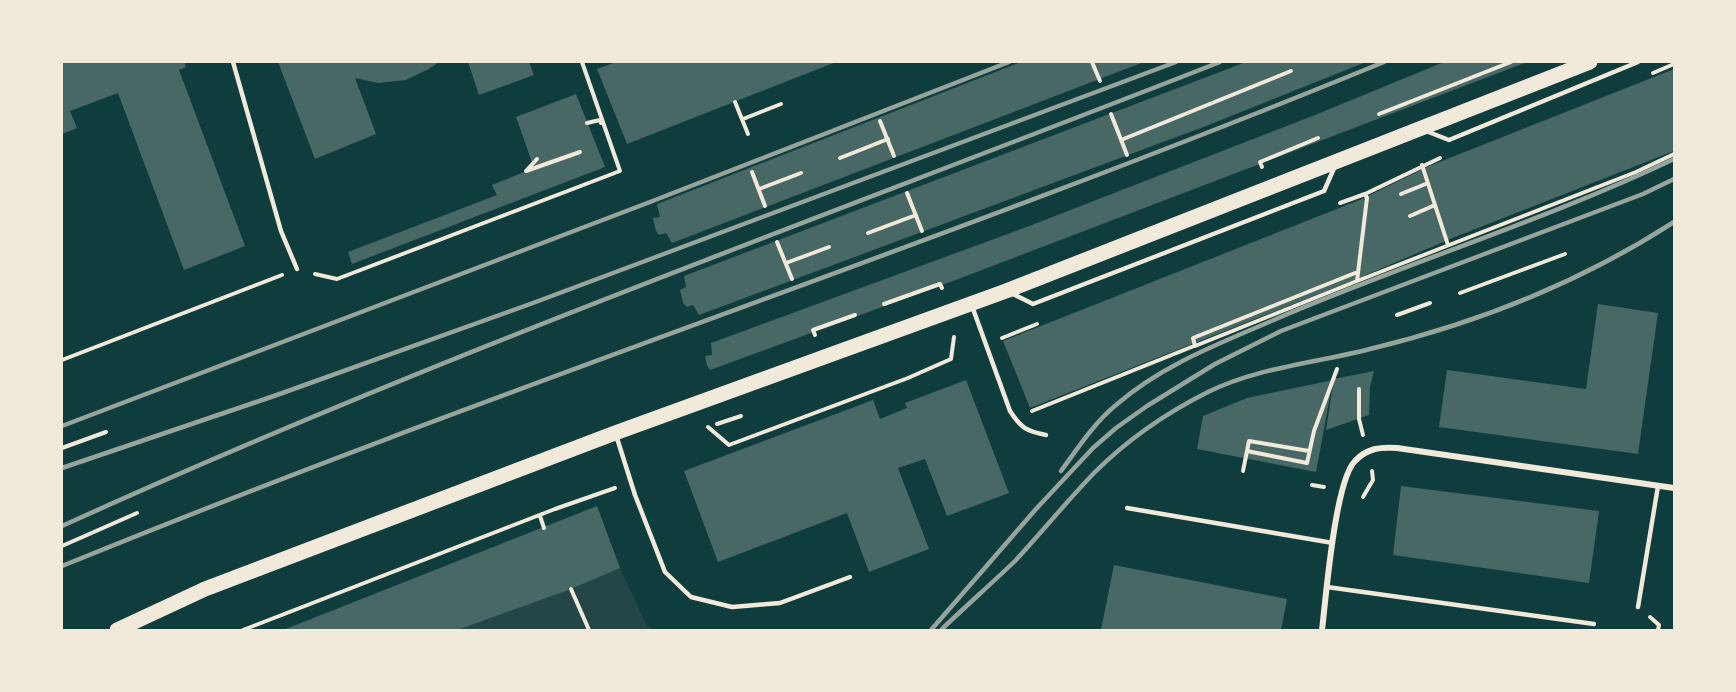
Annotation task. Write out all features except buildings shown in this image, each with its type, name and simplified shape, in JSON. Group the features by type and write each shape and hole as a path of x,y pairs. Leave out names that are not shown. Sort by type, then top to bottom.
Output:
{"main road":[{"path":"117,630 205,589 615,433 1006,291 1590,62"}],"street":[{"path":"1323,630 1333,543 1344,479 1354,461 1368,450 1383,447 1410,450 1674,488"}],"lane":[{"path":"233,62 281,231 297,269"},
{"path":"1418,128 1449,140 1638,62"},
{"path":"1006,291 1033,304 1324,191 1337,160"},
{"path":"971,303 1010,411 1018,424 1029,432 1046,435"},
{"path":"615,433 635,495 665,572 691,597 732,607 780,603 850,577"},
{"path":"1638,607 1658,486"},
{"path":"1127,508 1333,543"},
{"path":"1327,587 1594,624"}],"path":[{"path":"337,279 620,171 582,62"},
{"path":"1092,62 1100,81"},
{"path":"1379,114 1511,62"},
{"path":"1121,140 1291,71"},
{"path":"591,89 600,120 613,151"},
{"path":"735,102 748,134"},
{"path":"742,119 781,104"},
{"path":"1111,114 1127,155"},
{"path":"587,123 600,120"},
{"path":"880,121 894,156"},
{"path":"1260,162 1318,138"},
{"path":"840,158 888,139"},
{"path":"537,159 526,171 580,152"},
{"path":"1032,411 1448,244 1636,172 1674,154"},
{"path":"1422,165 1448,244"},
{"path":"752,172 765,207"},
{"path":"759,189 801,173"},
{"path":"1401,194 1428,183"},
{"path":"907,193 922,231"},
{"path":"1333,206 1365,194 1367,198 1357,281"},
{"path":"1410,216 1435,205"},
{"path":"868,233 916,215"},
{"path":"777,242 792,279"},
{"path":"786,263 829,247"},
{"path":"1460,293 1565,254"},
{"path":"62,360 297,269"},
{"path":"1195,346 1193,338 1355,273"},
{"path":"884,304 940,284"},
{"path":"1396,315 1430,303"},
{"path":"813,330 855,315"},
{"path":"708,427 729,445 908,378 951,359 954,337 979,326 987,326 992,341 1044,321"},
{"path":"1247,451 1307,463 1314,431 1337,369"},
{"path":"1359,389 1359,419"},
{"path":"62,448 106,432"},
{"path":"1243,471 1249,441 1309,451"},
{"path":"1358,505 1373,480"},
{"path":"243,630 600,494"},
{"path":"62,546 137,513"},
{"path":"540,516 544,528"},
{"path":"571,589 589,630"}],"shaded area":[{"path":"620,568 647,626 655,630 452,630"}],"railway":[{"path":"62,426 650,202 1009,62"},
{"path":"62,468 274,396 533,303 1176,62"},
{"path":"62,526 348,402 492,344 1220,62"},
{"path":"62,566 391,437 1055,191 1384,62"},
{"path":"1061,471 1093,428 1116,405 1154,377 1196,354 1332,296 1529,221 1674,159"},
{"path":"931,630 1036,509 1093,448 1147,406 1215,364 1281,331 1643,194 1674,179"},
{"path":"942,629 1015,561 1084,484 1120,449 1162,418 1192,400 1227,384 1267,371 1410,339 1489,313 1602,264 1674,222"}]}
